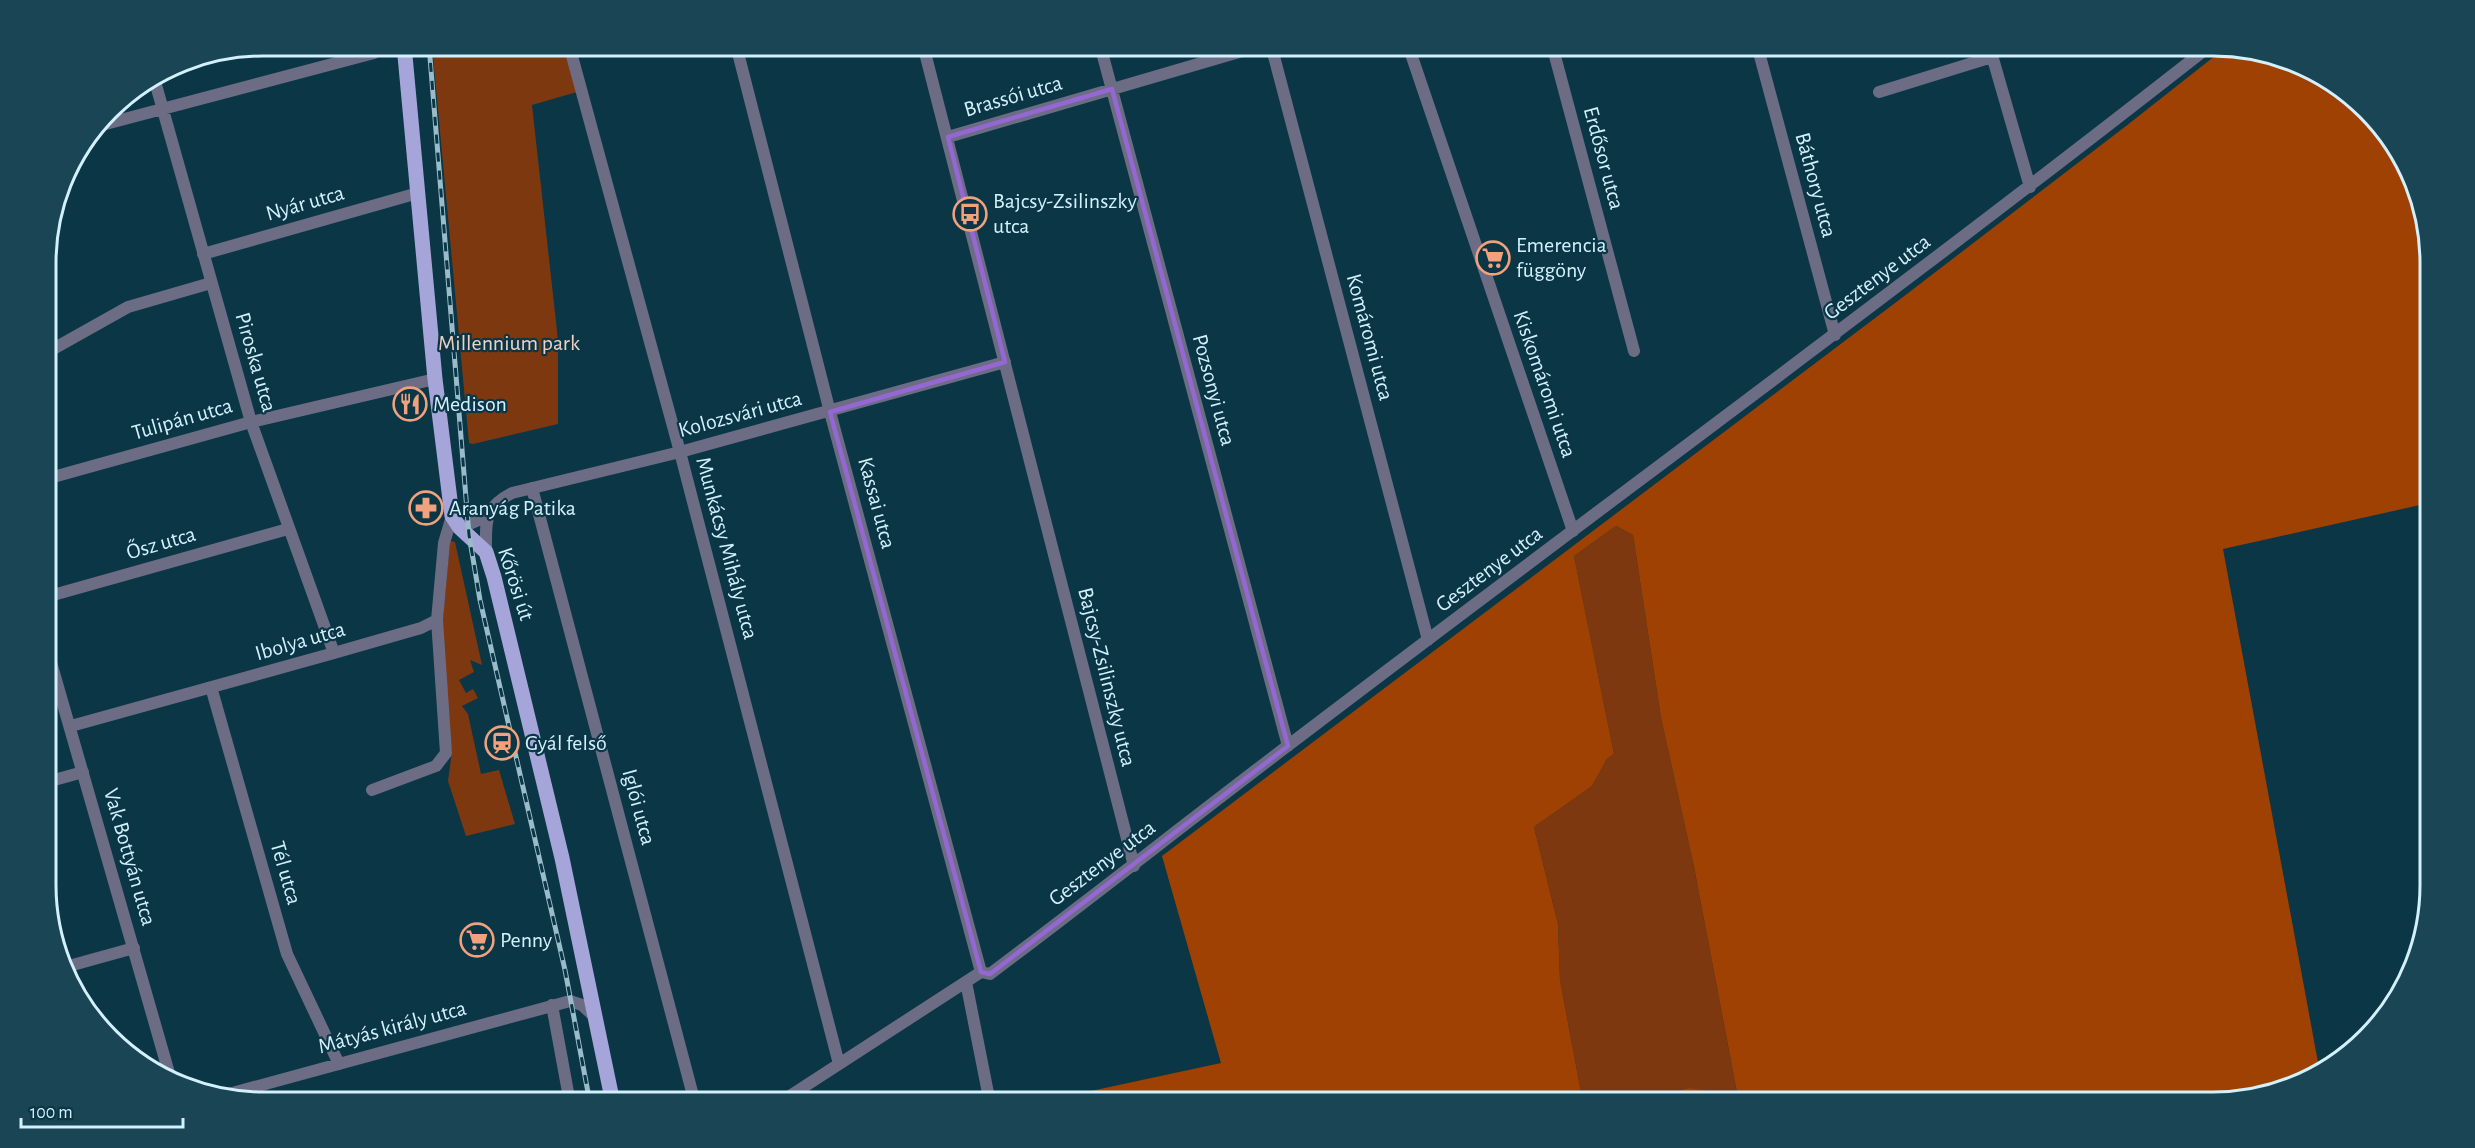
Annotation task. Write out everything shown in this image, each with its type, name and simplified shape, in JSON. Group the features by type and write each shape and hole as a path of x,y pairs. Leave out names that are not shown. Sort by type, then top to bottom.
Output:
{"main road":[{"path":"405,56 435,378 456,522"},
{"name":"Kőrösi út","path":"456,522 486,552 502,604 588,976 611,1092"}],"street":[{"path":"110,123 363,56"},
{"name":"Munkácsy Mihály utca","path":"571,56 680,452 839,1064"},
{"name":"Kassai utca","path":"739,56 830,412 981,972"},
{"name":"Bajcsy-Zsilinszky utca","path":"926,56 1134,866"},
{"name":"Pozsonyi utca","path":"1103,56 1288,746"},
{"name":"Brassói utca","path":"948,137 1225,56"},
{"name":"Komáromi utca","path":"1274,56 1428,640"},
{"name":"Kiskomáromi utca","path":"1412,56 1573,531"},
{"name":"Erdősor utca","path":"1555,56 1634,351"},
{"name":"Báthory utca","path":"1760,56 1835,335"},
{"path":"1879,92 1977,56"},
{"path":"1992,56 2030,187"},
{"name":"Gesztenye utca","path":"796,1092 981,972 990,974 1428,640 2030,187 2197,56"},
{"name":"Piroska utca","path":"155,86 250,422 333,653"},
{"name":"Nyár utca","path":"203,254 418,193"},
{"path":"56,347 128,307 211,283"},
{"name":"Kolozsvári utca","path":"456,522 480,519 499,500 512,493 680,452 1005,362"},
{"name":"Tulipán utca","path":"56,476 250,422 435,378"},
{"name":"Iglói utca","path":"532,488 692,1092"},
{"path":"486,552 486,523 489,509"},
{"path":"372,790 436,766 446,753 437,620 444,543 456,522"},
{"name":"Ősz utca","path":"56,594 288,529"},
{"name":"Ibolya utca","path":"71,726 421,628 437,620"},
{"name":"Vak Bottyán utca","path":"56,677 168,1069"},
{"name":"Tél utca","path":"211,687 287,954 339,1064"},
{"path":"56,780 83,772"},
{"path":"72,965 134,948"},
{"path":"588,976 570,1001 582,1005 595,1017"},
{"path":"966,982 988,1092"},
{"name":"Mátyás király utca","path":"240,1091 570,1001"},
{"path":"552,1005 568,1092"}],"highlighted area":[{"path":"1112,89 1288,746 990,974 981,972 830,412 1005,362 948,137"}],"green space":[{"name":"Millennium park","path":"433,56 566,56 577,92 532,105 558,340 558,424 473,444 469,443"},
{"path":"1616,526 1633,535 1661,718 1694,867 1737,1092 1702,1092 1688,1088 1673,1092 1581,1092 1560,980 1558,924 1534,827 1592,786 1607,759 1614,754 1574,556"},
{"path":"450,541 455,542 482,665 470,660 474,672 459,680 466,693 473,689 478,698 462,706 468,714 481,774 499,770 515,824 466,836 448,781 452,751 446,720 442,629"}],"shaded area":[{"path":"2215,56 2253,59 2291,71 2316,83 2338,98 2359,116 2377,137 2392,159 2404,184 2418,236 2420,505 2223,549 2318,1063 2279,1081 2253,1089 2226,1092 1737,1092 1694,867 1661,718 1633,535 1616,526 1574,556 1614,754 1607,759 1592,786 1534,827 1558,924 1560,980 1581,1092 1086,1092 1221,1063 1162,856 2126,126"},
{"path":"1688,1088 1715,1092 1673,1092"}],"railway":[{"path":"430,56 469,535 480,600 565,970 588,1092"}],"place":[{"name":"Bajcsy-Zsilinszky utca","path":"970,214"},
{"name":"Emerencia függöny","path":"1493,258"},
{"name":"Medison","path":"410,404"},
{"name":"Aranyág Patika","path":"426,508"},
{"name":"Gyál felső","path":"502,743"},
{"name":"Penny","path":"477,940"}]}
